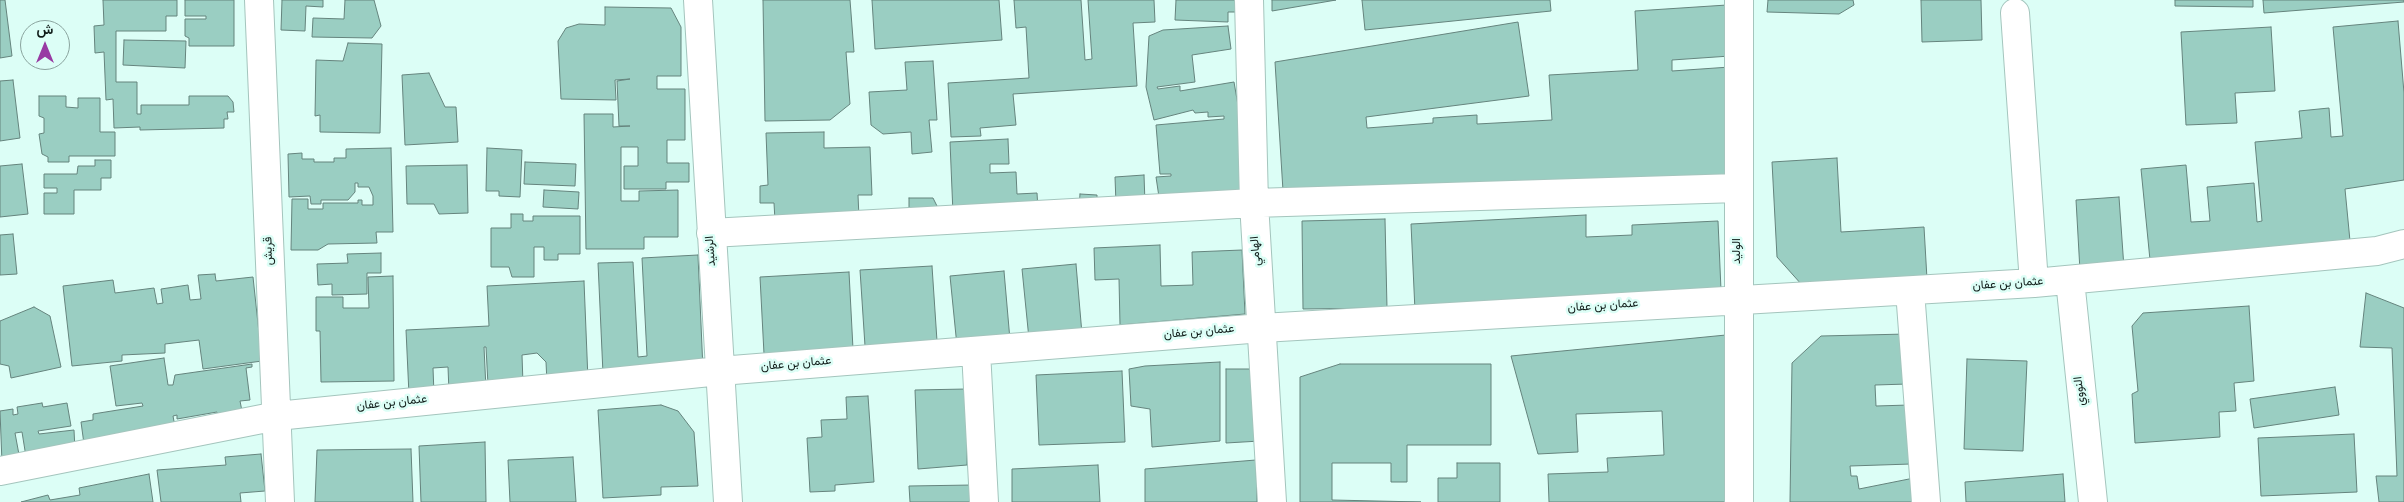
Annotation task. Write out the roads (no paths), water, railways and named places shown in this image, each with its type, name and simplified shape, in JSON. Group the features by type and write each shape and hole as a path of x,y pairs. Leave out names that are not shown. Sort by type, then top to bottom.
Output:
{"street":[{"name":"قريش","path":"259,0 280,502"},
{"name":"الرشيد","path":"698,0 728,502"},
{"name":"الهامي","path":"1249,0 1254,202 1272,502"},
{"name":"الوليد","path":"1739,0 1739,502"},
{"path":"2015,13 2034,283"},
{"path":"711,233 1254,202 1738,188"},
{"name":"عثمان بن عفان","path":"0,471 277,416 720,371 1262,328 2034,283 2377,251 2404,244"},
{"name":"النووي","path":"2070,280 2093,502"},
{"path":"1910,291 1926,502"},
{"path":"976,351 984,502"}]}
